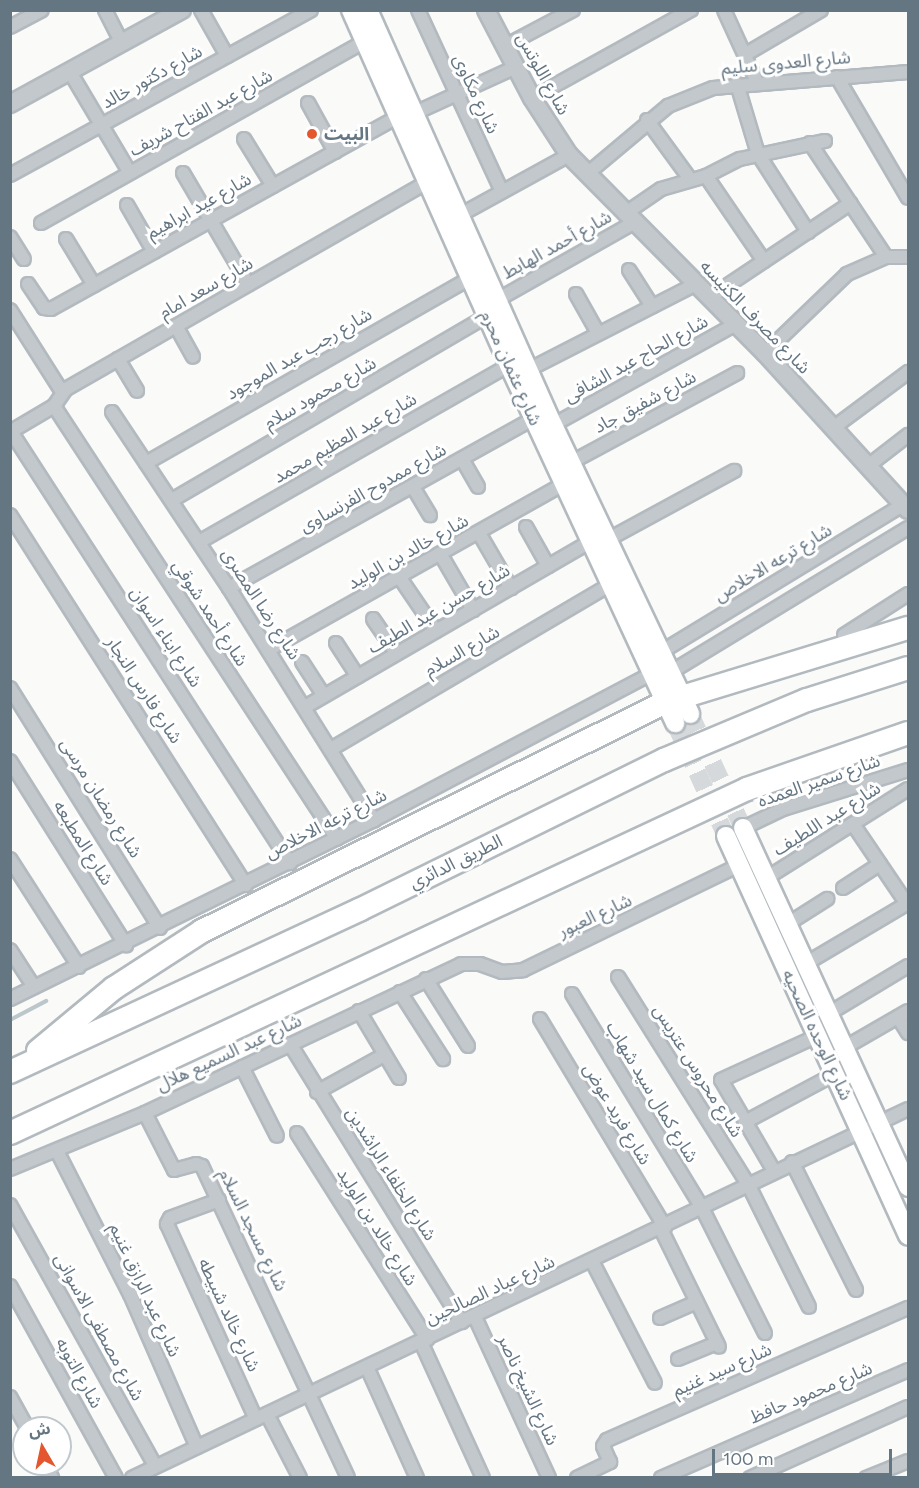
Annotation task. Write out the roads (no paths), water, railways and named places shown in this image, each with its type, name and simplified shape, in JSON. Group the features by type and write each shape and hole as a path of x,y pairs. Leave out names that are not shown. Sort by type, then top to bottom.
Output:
{"highway":[{"path":"16,1069 114,988 201,931 678,709 909,628"},
{"name":"الطريق الدائري","path":"16,1069 349,915 664,760 807,700 909,668"},
{"path":"10,1133 747,789 909,733"}],"main road":[{"name":"شارع عثمان محرم","path":"351,10 372,37 415,113 570,462 599,541 611,584 662,672 678,709"},
{"name":"شارع عثمان محرم","path":"369,10 372,37 396,118 564,484 599,541 661,652 662,672"},
{"name":"شارع الوحده الصحيه","path":"743,828 765,879 817,1036 909,1234"},
{"name":"شارع الوحده الصحيه","path":"726,836 739,865 776,917 805,964 909,1187"}],"street":[{"path":"10,27 42,10"},
{"path":"105,10 123,43"},
{"path":"10,104 182,10"},
{"path":"201,10 227,56"},
{"name":"شارع دكتور خالد","path":"10,175 311,10"},
{"name":"شارع مكاوى","path":"418,10 502,192"},
{"name":"شارع اللوتس","path":"486,10 532,98 569,155"},
{"path":"505,46 573,10"},
{"path":"532,98 692,10"},
{"path":"724,10 757,82"},
{"path":"746,54 821,10"},
{"name":"شارع عبد الفتاح شريف","path":"41,223 372,37"},
{"path":"415,113 516,67"},
{"path":"70,72 130,173"},
{"name":"شارع العدوى سليم","path":"587,174 647,120 690,95 757,82 907,75"},
{"path":"837,77 909,198"},
{"path":"738,84 758,154 808,232"},
{"path":"308,103 335,152"},
{"name":"شارع عيد ابراهيم","path":"28,284 47,309 396,118"},
{"path":"647,120 690,179"},
{"path":"244,139 273,186"},
{"name":"شارع أحمد الهابط","path":"497,300 630,218 662,189 706,176 758,154 825,141"},
{"path":"810,143 886,257"},
{"path":"460,215 569,155"},
{"name":"شارع مصرف الكنيسه","path":"569,155 765,353 868,466 904,501"},
{"path":"183,173 248,284"},
{"path":"706,176 764,261"},
{"name":"شارع سعد امام","path":"54,406 62,392 426,183"},
{"path":"710,297 851,203"},
{"path":"127,205 154,252"},
{"path":"10,237 24,260"},
{"path":"66,238 94,285"},
{"path":"765,353 847,274 886,257 909,257"},
{"path":"629,270 652,306"},
{"name":"شارع رجب عبد الموجود","path":"146,463 470,278"},
{"path":"528,370 696,284"},
{"path":"576,294 598,333"},
{"path":"10,310 62,392"},
{"name":"شارع محمود سلام","path":"172,500 487,316"},
{"name":"شارع الحاج عبد الشافى","path":"552,425 736,324"},
{"path":"176,326 193,357"},
{"path":"118,359 137,391"},
{"name":"شارع عبد العظيم محمد","path":"199,542 509,365"},
{"path":"833,428 909,372"},
{"name":"شارع شفيق جاد","path":"570,462 737,373"},
{"path":"11,431 54,406"},
{"name":"شارع أحمد شوقي","path":"54,406 337,839"},
{"name":"شارع رضا المصرى","path":"112,412 230,588 374,820"},
{"name":"شارع ممدوح الفرنساوى","path":"230,588 534,419"},
{"name":"شارع ابناء اسوان","path":"11,431 290,863"},
{"path":"868,466 909,435"},
{"path":"462,459 478,487"},
{"name":"شارع حسن عبد الطيف","path":"305,707 548,566 734,471"},
{"name":"شارع خالد بن الوليد","path":"268,650 564,484"},
{"path":"413,487 429,515"},
{"name":"شارع ترعه الاخلاص","path":"661,652 904,501"},
{"name":"شارع فارس النجار","path":"10,515 246,885"},
{"path":"526,527 548,566"},
{"name":"شارع ترعه الاخلاص","path":"10,999 126,945 290,863 662,672 909,528"},
{"path":"479,533 511,588"},
{"path":"441,555 473,610"},
{"path":"400,578 436,631"},
{"name":"شارع السلام","path":"331,749 611,584"},
{"path":"844,635 909,594"},
{"path":"374,619 397,654"},
{"path":"336,643 358,676"},
{"path":"302,662 324,696"},
{"name":"شارع رمضان مرسى","path":"10,688 160,928"},
{"name":"شارع المطبعه","path":"10,761 126,945"},
{"path":"905,771 909,788"},
{"name":"شارع سمير العمده","path":"743,828 783,809 905,771"},
{"name":"شارع عبد اللطيف","path":"765,879 909,788"},
{"path":"805,964 908,904 853,824"},
{"path":"10,859 79,967"},
{"path":"843,888 880,864"},
{"name":"شارع العبور","path":"461,964 480,964 502,972 523,970 739,865"},
{"path":"776,917 827,899"},
{"path":"10,950 34,987"},
{"name":"شارع عبد السميع هلال","path":"10,1169 145,1113 461,964"},
{"path":"828,1014 909,966"},
{"name":"شارع محروس عتريس","path":"618,977 748,1184"},
{"path":"426,980 468,1046"},
{"path":"400,992 444,1059"},
{"name":"شارع كمال سيد شهاب","path":"572,994 702,1208 765,1333"},
{"path":"359,1011 399,1078"},
{"path":"844,1048 903,1014 909,1034"},
{"name":"شارع فريد عوض","path":"540,1019 663,1228 718,1345 678,1359"},
{"path":"774,1171 721,1083 723,1078 817,1036"},
{"name":"شارع الخلفاء الراشدين","path":"290,1044 317,1092 462,1322"},
{"path":"317,1092 384,1055"},
{"path":"242,1067 277,1136"},
{"path":"745,1122 835,1074"},
{"name":"شارع عباد الصالحين","path":"132,1478 663,1228 792,1162 909,1109"},
{"name":"شارع مسجد السلام","path":"145,1113 174,1170 200,1165 311,1393 348,1478"},
{"name":"شارع خالد بن الوليد","path":"297,1133 424,1340 483,1478"},
{"name":"شارع عبد الرازق غنيم","path":"57,1151 130,1294 197,1447"},
{"path":"792,1162 856,1290"},
{"path":"748,1184 809,1307"},
{"name":"شارع خالد شبيطه","path":"219,1200 170,1218 168,1227 261,1417 300,1478"},
{"name":"شارع مصطفى الاسوانى","path":"10,1205 155,1466"},
{"path":"592,1261 655,1383"},
{"name":"شارع التوبه","path":"10,1286 116,1478"},
{"path":"660,1318 697,1302"},
{"name":"شارع سيد غنيم","path":"577,1478 610,1462 603,1446 607,1440 909,1308"},
{"name":"شارع الشيخ ناصر","path":"475,1317 549,1478"},
{"path":"367,1367 417,1478"},
{"name":"شارع محمود حافظ","path":"661,1478 909,1370"},
{"path":"10,1397 20,1416"},
{"path":"750,1478 909,1407"},
{"path":"866,1478 909,1461"}],"waterway":[{"path":"10,1020 46,1001"}],"tunnel":[{"path":"690,714 743,828"},
{"path":"675,723 726,836"}],"place":[{"name":"البيت","path":"312,134"}]}
